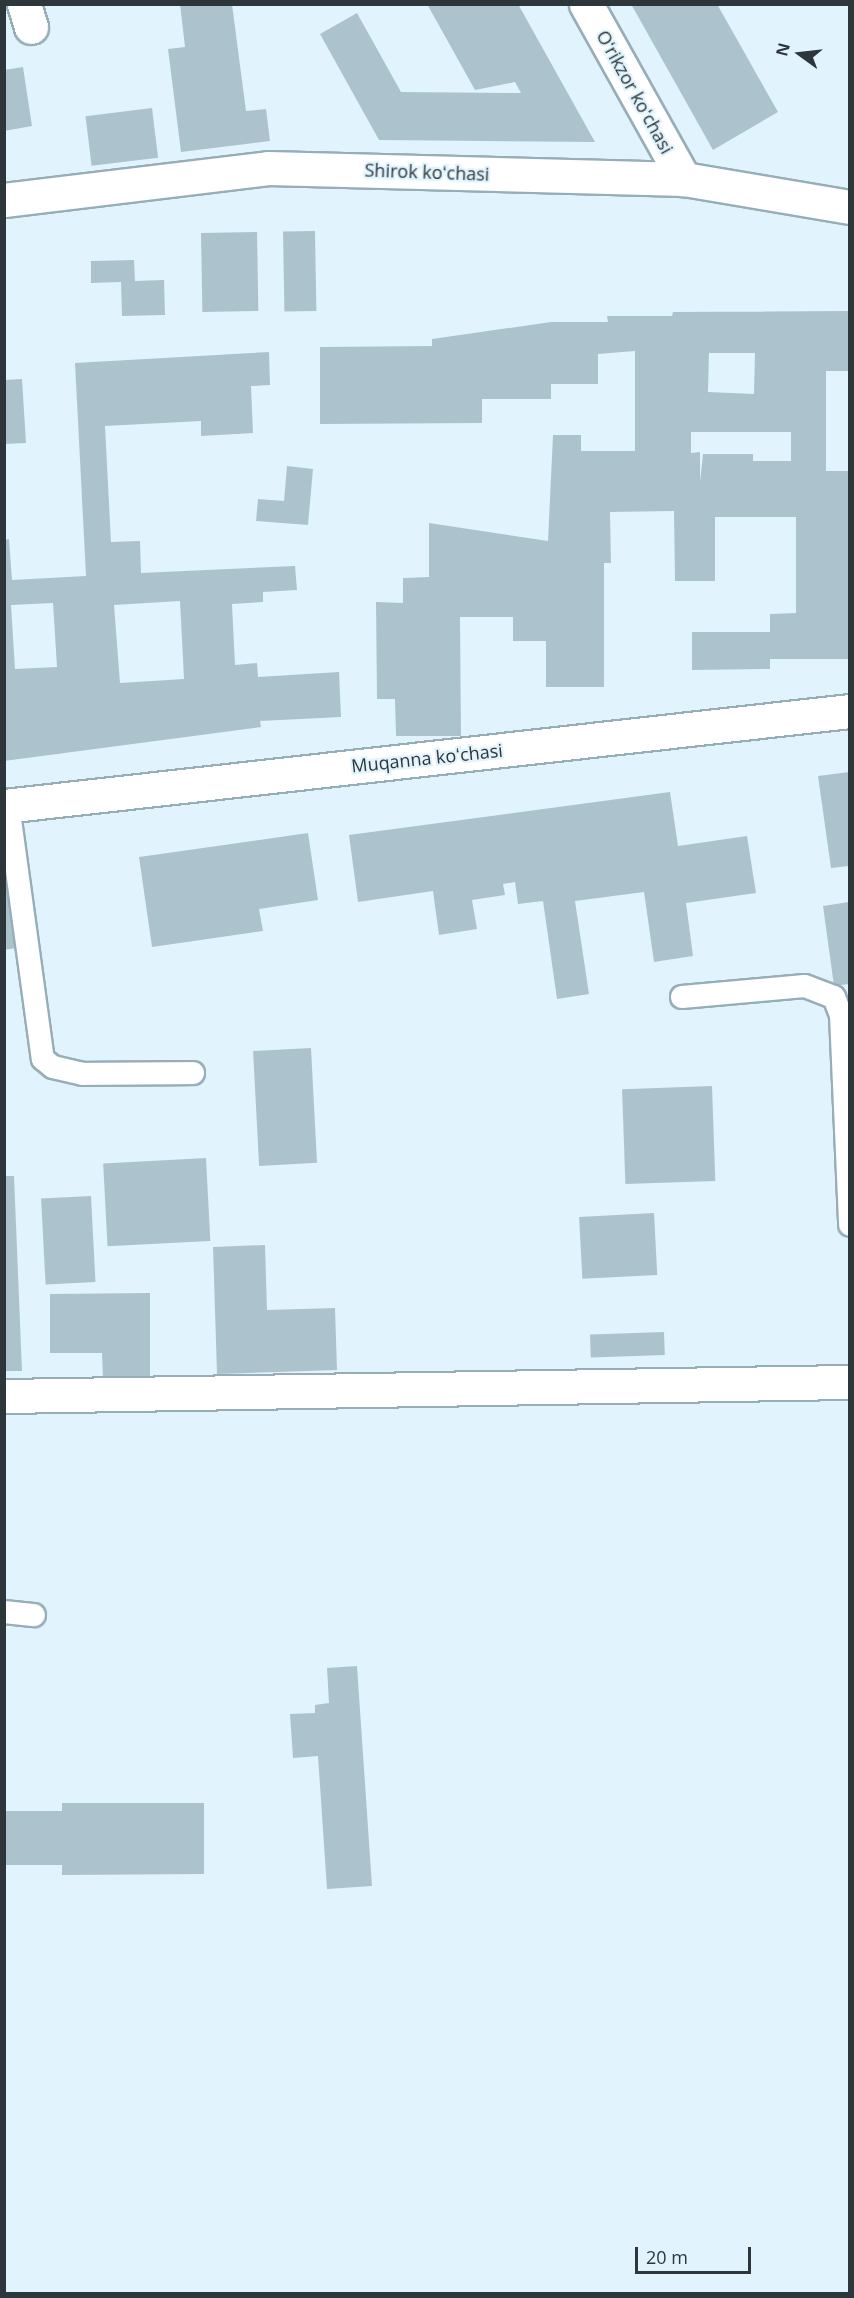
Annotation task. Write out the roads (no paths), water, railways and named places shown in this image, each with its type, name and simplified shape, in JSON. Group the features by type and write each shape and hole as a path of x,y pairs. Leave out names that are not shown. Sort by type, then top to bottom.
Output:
{"street":[{"name":"Oʻrikzor koʻchasi","path":"586,4 684,179"},
{"name":"Shirok koʻchasi","path":"4,200 268,168 684,179 849,207"},
{"name":"Muqanna koʻchasi","path":"6,806 849,711"},
{"path":"4,1396 849,1383"}],"lane":[{"path":"6,806 43,1059 53,1067 83,1074 193,1073"},
{"path":"682,997 805,986 823,988 834,997 841,1015 849,1225"},
{"path":"4,1612 34,1615"}]}
